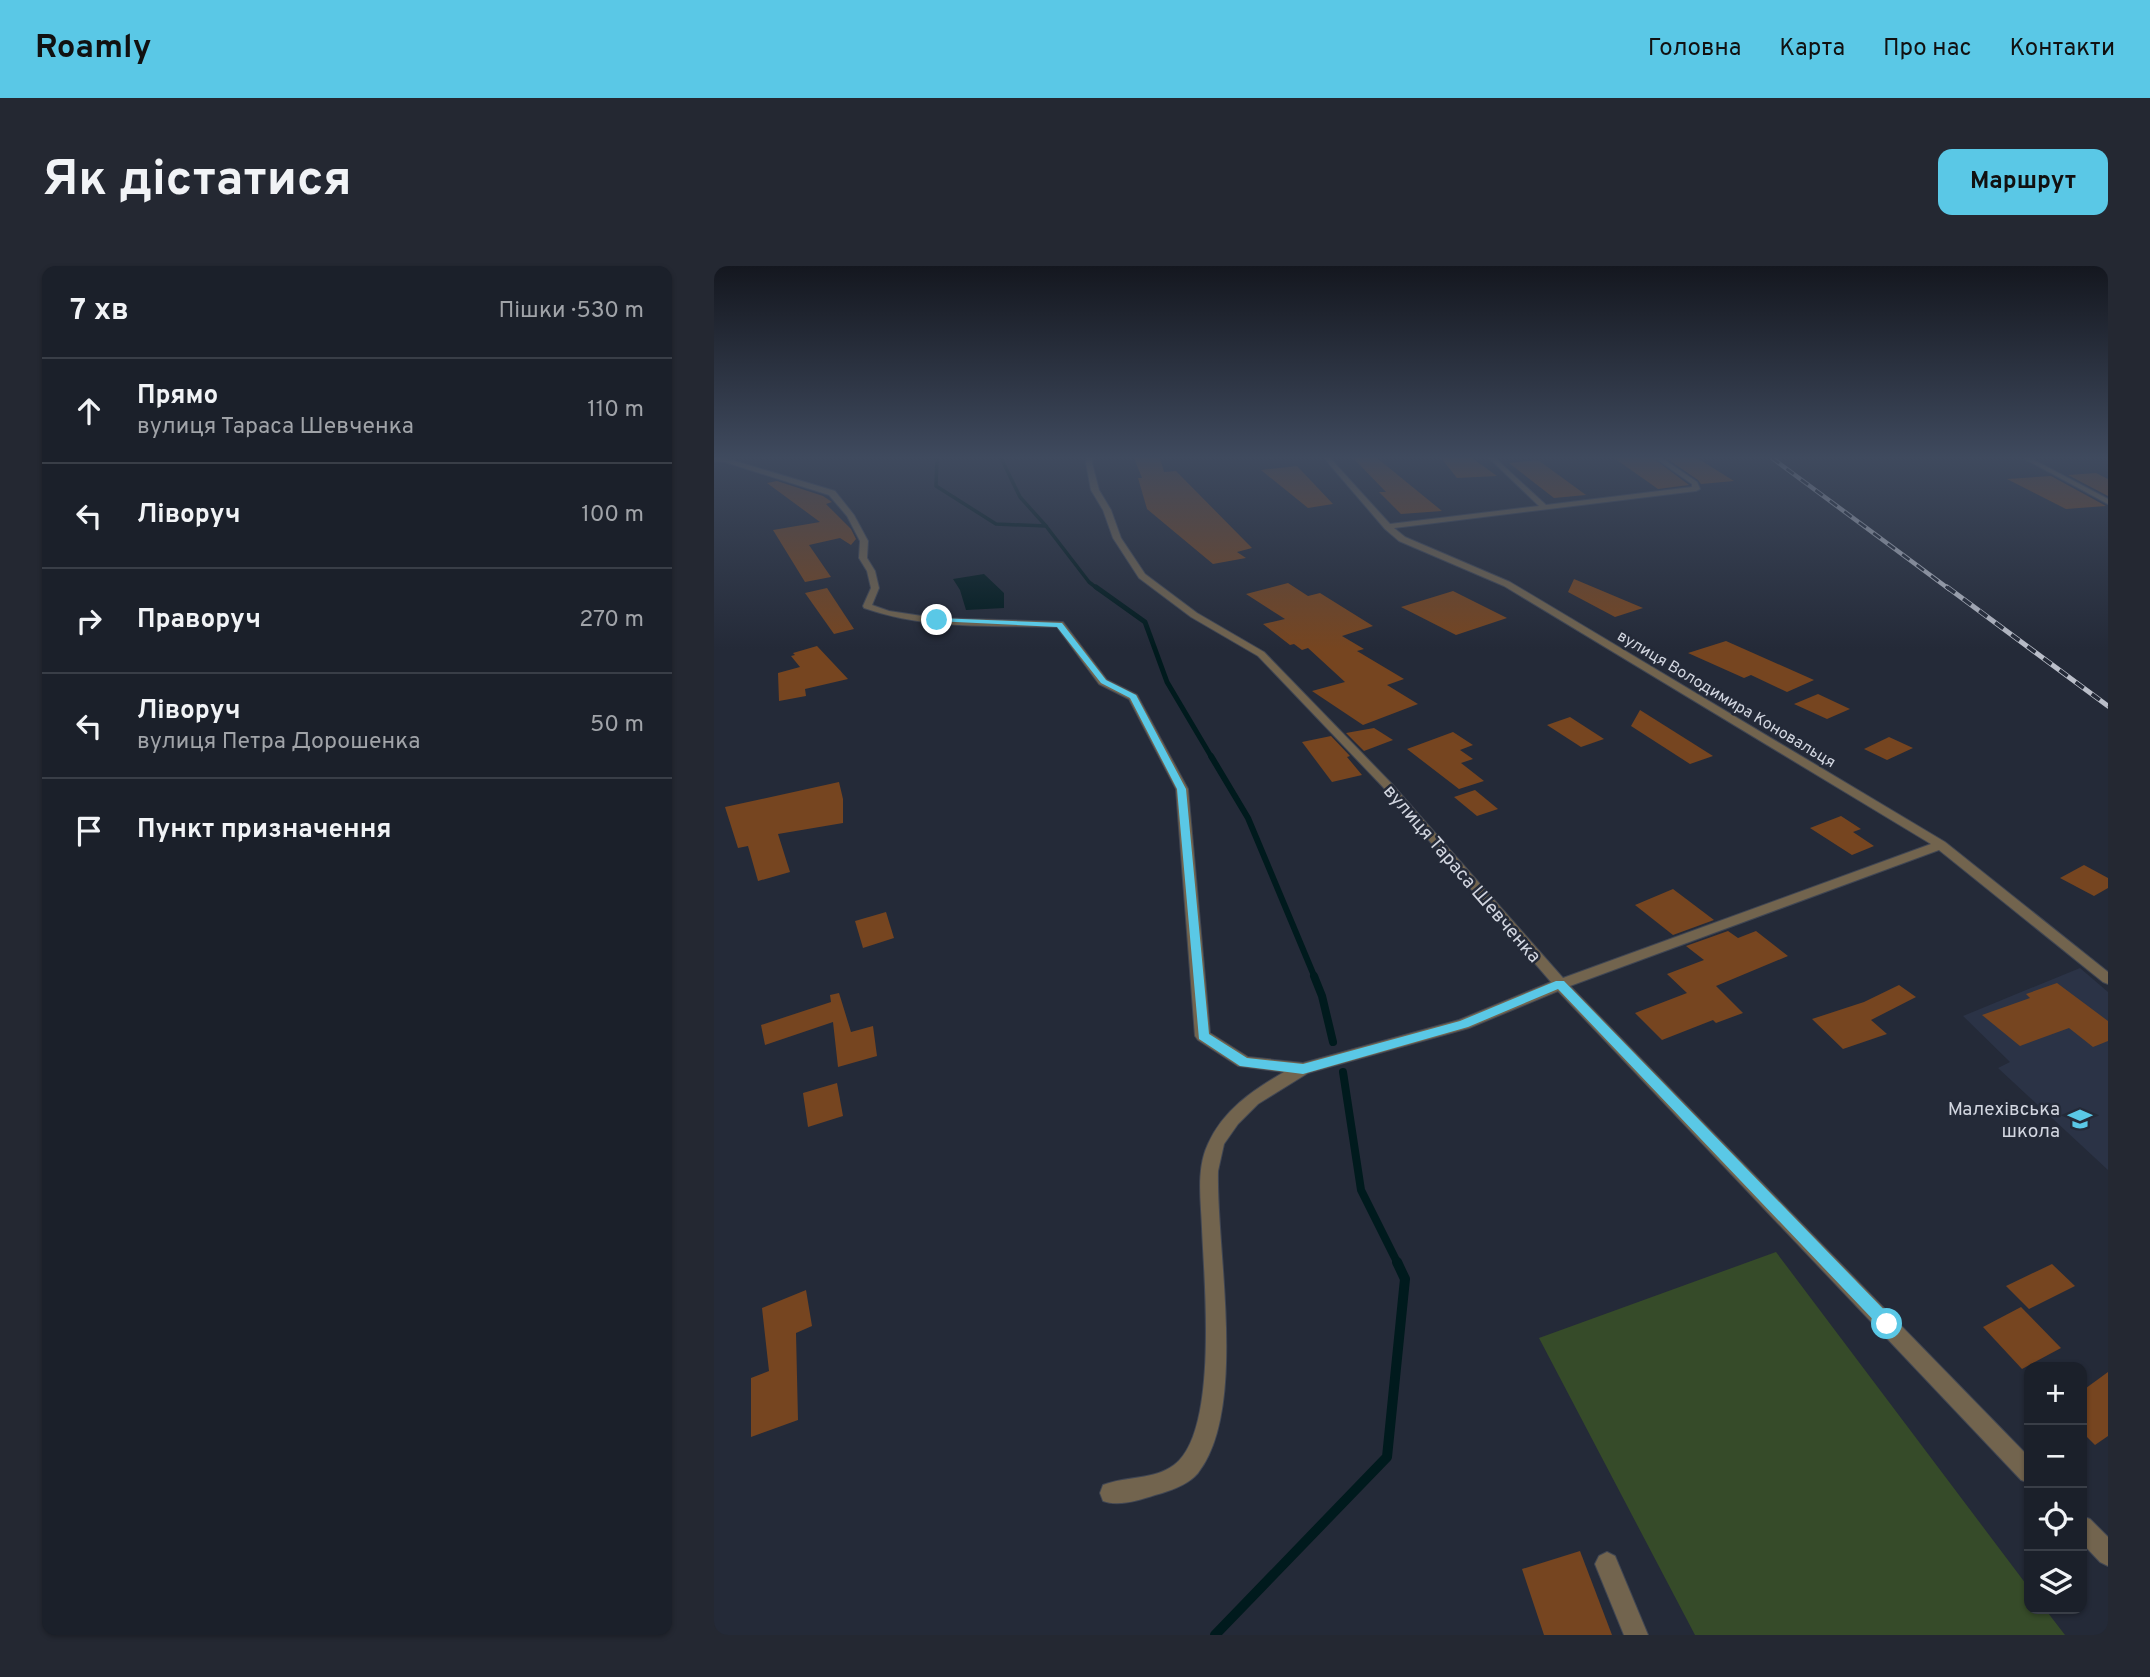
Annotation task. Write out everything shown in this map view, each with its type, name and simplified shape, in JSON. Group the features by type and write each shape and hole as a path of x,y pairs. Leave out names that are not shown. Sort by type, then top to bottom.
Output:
{"street":[{"path":"854,522 864,541 863,558 871,570 875,588 867,606 885,614 937,620 1060,624 1103,682 1133,697 1182,789 1203,1036 1244,1062 1303,1069"},
{"name":"вулиця Тараса Шевченка","path":"1111,522 1116,538 1142,576 1194,615 1261,654 1387,785 1560,984 2024,1467"},
{"name":"вулиця Володимира Коновальця","path":"1383,522 1402,539 1507,584 1941,845 2108,979"},
{"path":"1388,527 1433,522"},
{"path":"1111,1493 1161,1483 1189,1466 1204,1438 1217,1359 1209,1179 1214,1146 1227,1123 1249,1100 1303,1069 1464,1024 1560,984 1941,845"},
{"path":"2087,1532 2108,1554"},
{"path":"1607,1564 1636,1635"}],"shaded area":[{"path":"984,574 1004,593 1004,608 966,610 960,590 953,579"},
{"name":"Малехівська школа","path":"2080,968 2108,992 2108,1170 1998,1068 2010,1062 1963,1016"}],"green space":[{"path":"1776,1252 2024,1581 2024,1614 2049,1614 2065,1635 1695,1635 1539,1338"}],"building":[{"path":"820,522 844,522 856,539 851,545 840,538 809,545 831,577 805,582 773,530"},
{"path":"1162,522 1226,522 1252,548 1237,552 1246,558 1213,564"},
{"path":"1574,579 1643,608 1615,617 1568,592"},
{"path":"1288,583 1308,596 1320,593 1373,626 1342,636 1364,649 1357,651 1404,679 1387,685 1418,704 1363,725 1312,691 1345,682 1308,648 1302,650 1294,644 1290,645 1263,624 1285,619 1246,594"},
{"path":"827,588 854,629 834,634 805,593"},
{"path":"1453,591 1507,618 1456,635 1401,607"},
{"path":"1726,641 1814,680 1787,692 1751,675 1744,678 1688,653"},
{"path":"817,646 848,679 805,689 806,696 779,701 778,673 800,667 791,656 795,655 793,653"},
{"path":"1818,694 1850,709 1827,719 1794,704"},
{"path":"1640,710 1713,756 1690,764 1631,726"},
{"path":"1570,717 1604,739 1581,747 1547,725"},
{"path":"1374,728 1393,740 1364,751 1346,733"},
{"path":"1453,732 1473,745 1460,750 1473,759 1461,763 1484,781 1459,789 1407,749"},
{"path":"1331,736 1350,756 1347,757 1362,775 1332,782 1302,742"},
{"path":"1889,737 1913,748 1887,760 1864,749"},
{"path":"839,782 843,799 843,823 778,834 790,872 758,881 748,846 738,848 725,807"},
{"path":"1475,790 1498,809 1477,816 1454,797"},
{"path":"1841,816 1861,829 1853,832 1874,846 1852,855 1810,828"},
{"path":"2084,865 2108,878 2108,888 2094,896 2060,878"},
{"path":"1673,889 1714,920 1673,935 1635,905"},
{"path":"886,912 894,938 863,948 855,921"},
{"path":"1728,931 1738,938 1756,931 1788,956 1716,986 1743,1013 1716,1023 1713,1020 1662,1040 1635,1013 1687,993 1667,974 1704,960 1686,946"},
{"path":"2057,983 2108,1021 2108,1041 2093,1047 2069,1028 2020,1046 1982,1015 2030,998 2026,994"},
{"path":"1899,985 1916,997 1871,1020 1887,1034 1843,1049 1812,1019 1864,1002"},
{"path":"839,993 851,1032 873,1026 877,1056 838,1067 833,1022 765,1045 761,1025 831,1002 830,995"},
{"path":"837,1083 843,1116 808,1127 803,1093"},
{"path":"2052,1264 2075,1286 2029,1309 2006,1286"},
{"path":"806,1290 812,1326 796,1333 798,1420 751,1437 751,1378 769,1371 762,1308"},
{"path":"2021,1307 2061,1348 2035,1362 2024,1362 2022,1369 1983,1327"},
{"path":"2108,1372 2108,1436 2095,1445 2087,1437 2087,1387"},
{"path":"1580,1551 1612,1635 1544,1635 1522,1569"}],"waterway":[{"path":"993,522 1046,526"},
{"path":"1042,522 1046,526"},
{"path":"1046,526 1089,582 1098,589"},
{"path":"1096,587 1145,622 1167,682 1212,758"},
{"path":"1211,756 1248,818 1315,978"},
{"path":"1314,976 1322,996 1333,1042"},
{"path":"1343,1072 1361,1190 1397,1262"},
{"path":"1215,1635 1387,1457 1405,1279 1397,1262"}],"railway":[{"path":"1858,522 1949,589"},
{"path":"1947,587 2108,706"}],"place":[{"name":"Малехівська школа","path":"2080,1119"}],"route":[{"path":"937,620 1060,624 1103,682 1133,697 1182,789 1203,1036 1244,1062 1303,1069 1464,1024 1560,984 1887,1324"}]}
